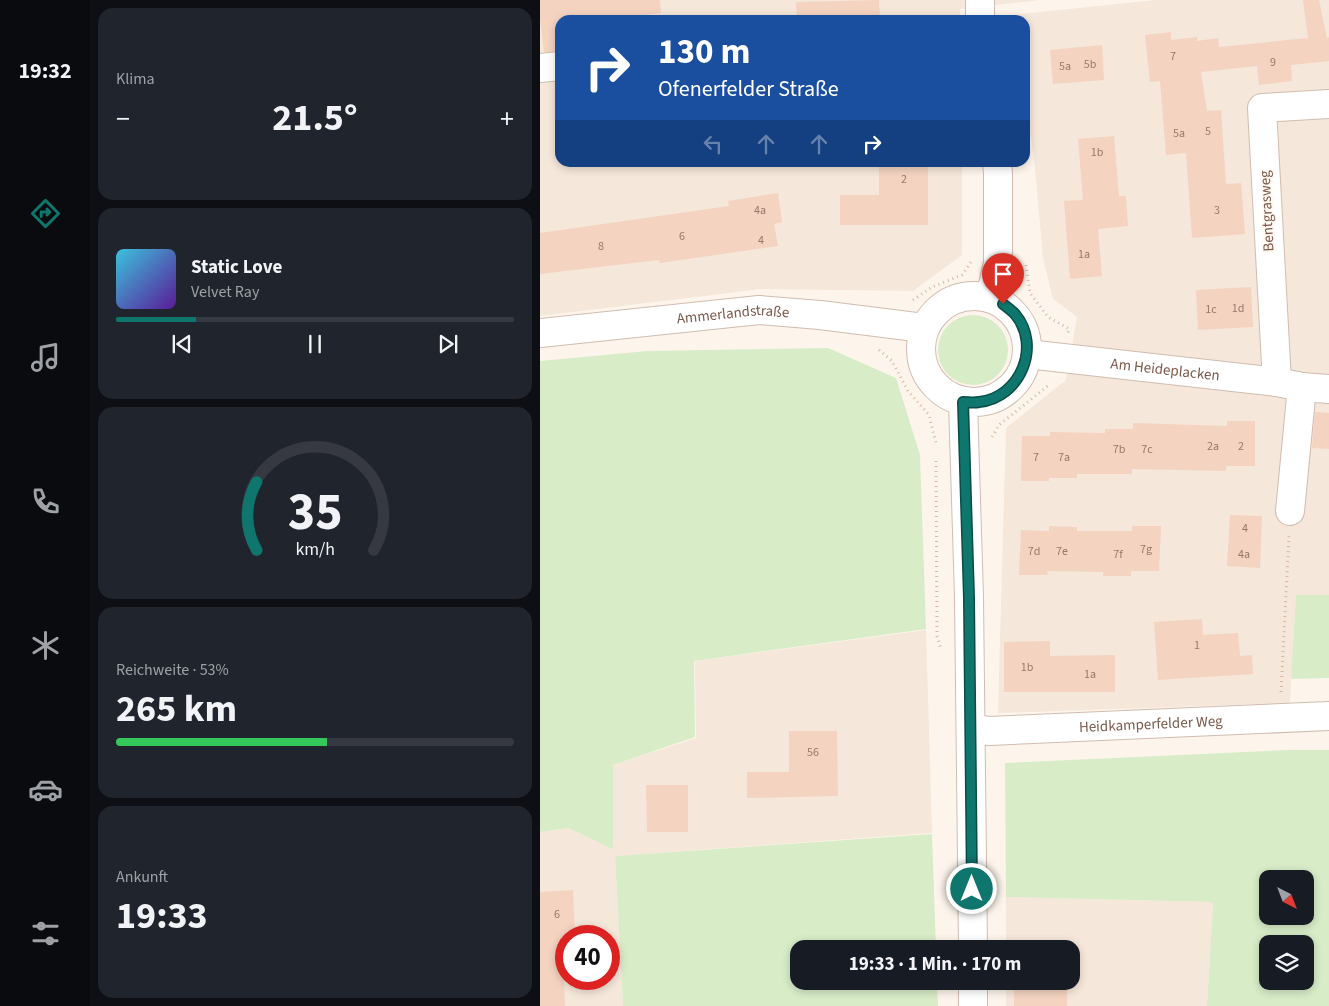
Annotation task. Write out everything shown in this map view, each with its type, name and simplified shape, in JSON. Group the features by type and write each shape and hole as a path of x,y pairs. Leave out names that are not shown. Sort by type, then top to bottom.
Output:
{"street":[{"path":"980,0 980,15"},
{"path":"540,68 555,66"},
{"name":"Bentgrasweg","path":"1289,384 1262,108 1329,104"},
{"path":"990,298 998,263 998,167"},
{"path":"974,295 990,298 1003,304 1014,313 1022,326 1027,354 1024,369 1016,382 1005,392 992,399 978,403 963,402 948,396 936,387 926,374 921,359 920,344 924,328 932,314 944,304 958,297 974,295"},
{"name":"Ammerlandstraße","path":"540,333 759,310 924,328"},
{"name":"Am Heideplacken","path":"1027,354 1329,389"},
{"path":"1289,384 1290,511"},
{"path":"963,402 969,598 972,940"},
{"name":"Heidkamperfelder Weg","path":"971,729 1006,730 1329,716"},
{"path":"973,990 973,1006"}],"path":[{"path":"911,301 932,287 962,275 969,262 1026,264 1030,293 1048,317 1069,329 1067,359 1062,380 1046,386 999,425 989,442"},
{"path":"878,323 874,346 892,361 908,391 929,415 936,442"},
{"path":"1280,718 1290,511"}],"shaded area":[{"path":"540,0 1040,0 960,9 960,15 555,15 555,167 962,167 962,255 913,291 761,289 540,316"},
{"path":"1156,0 1329,0 1329,595 1296,595 1290,703 998,713 1006,428 1066,380 1077,317 1053,299 1043,258 1030,132 1030,15 1012,15"},
{"path":"926,630 932,833 615,856 619,925 555,925 555,990 620,990 620,950 623,1006 540,1006 540,832 568,828 613,848 613,765 696,738 695,661"},
{"path":"1006,897 1213,902 1207,1006 1006,1006 1006,990 1080,990 1080,940 1006,940"}],"green space":[{"path":"973,315 986,318 998,325 1005,337 1008,350 1005,363 998,375 986,382 973,385 960,382 948,375 941,363 938,350 941,337 948,325 960,318"},
{"path":"828,348 896,378 920,455 926,629 694,661 695,737 613,765 613,849 568,828 540,832 540,361 647,351"},
{"path":"1296,595 1329,595 1329,678 1291,679"},
{"path":"1288,750 1329,750 1329,1006 1207,1006 1213,902 1006,897 1005,763"},
{"path":"932,834 936,940 790,940 790,990 937,990 938,1006 623,1006 615,856"}],"building":[{"path":"540,0 660,0 661,13 645,15 555,15 555,51 544,52"},
{"path":"879,0 880,15 797,15 796,2"},
{"path":"1303,0 1319,0 1327,38 1329,37 1329,61 1291,65 1292,81 1259,85 1257,66 1201,72 1207,111 1221,110 1226,184 1241,183 1245,234 1192,238 1186,153 1166,155 1160,81 1150,82 1145,35 1171,32 1171,40 1197,37 1197,41 1218,38 1219,47 1308,38"},
{"path":"1102,45 1104,80 1053,84 1050,50"},
{"path":"1114,136 1119,196 1126,196 1128,226 1098,229 1102,276 1070,279 1064,201 1083,200 1078,139"},
{"path":"879,167 928,167 928,225 840,225 840,195 879,195"},
{"path":"778,193 782,222 774,224 778,246 660,263 659,260 540,274 540,233 729,206 728,201"},
{"path":"1251,287 1253,327 1198,330 1196,290"},
{"path":"1315,412 1329,413 1329,449 1312,448"},
{"path":"1227,421 1255,421 1255,466 1226,466 1226,471 1132,469 1132,474 1077,474 1077,478 1021,481 1022,436 1050,436 1050,432 1105,433 1105,429 1133,429 1133,423 1227,426"},
{"path":"1230,515 1262,516 1260,568 1227,566"},
{"path":"1049,526 1077,527 1077,531 1132,531 1132,526 1161,526 1159,571 1131,571 1131,576 1103,576 1103,572 1047,571 1048,575 1019,575 1021,530 1049,531"},
{"path":"1202,619 1203,635 1238,633 1240,656 1252,655 1253,674 1158,680 1154,622"},
{"path":"1050,641 1050,656 1115,655 1115,692 1004,692 1004,642"},
{"path":"789,731 837,731 838,796 747,798 747,772 789,772"},
{"path":"646,785 688,785 688,832 647,832"},
{"path":"573,890 575,925 555,925 555,990 564,990 565,1006 540,1006 540,892"},
{"path":"1014,990 1067,990 1067,1006 1014,1006"}],"route":[{"path":"972,889 969,598 963,402 978,403 992,399 1005,392 1016,382 1024,369 1027,354 1022,326 1014,313 1003,304"}]}
